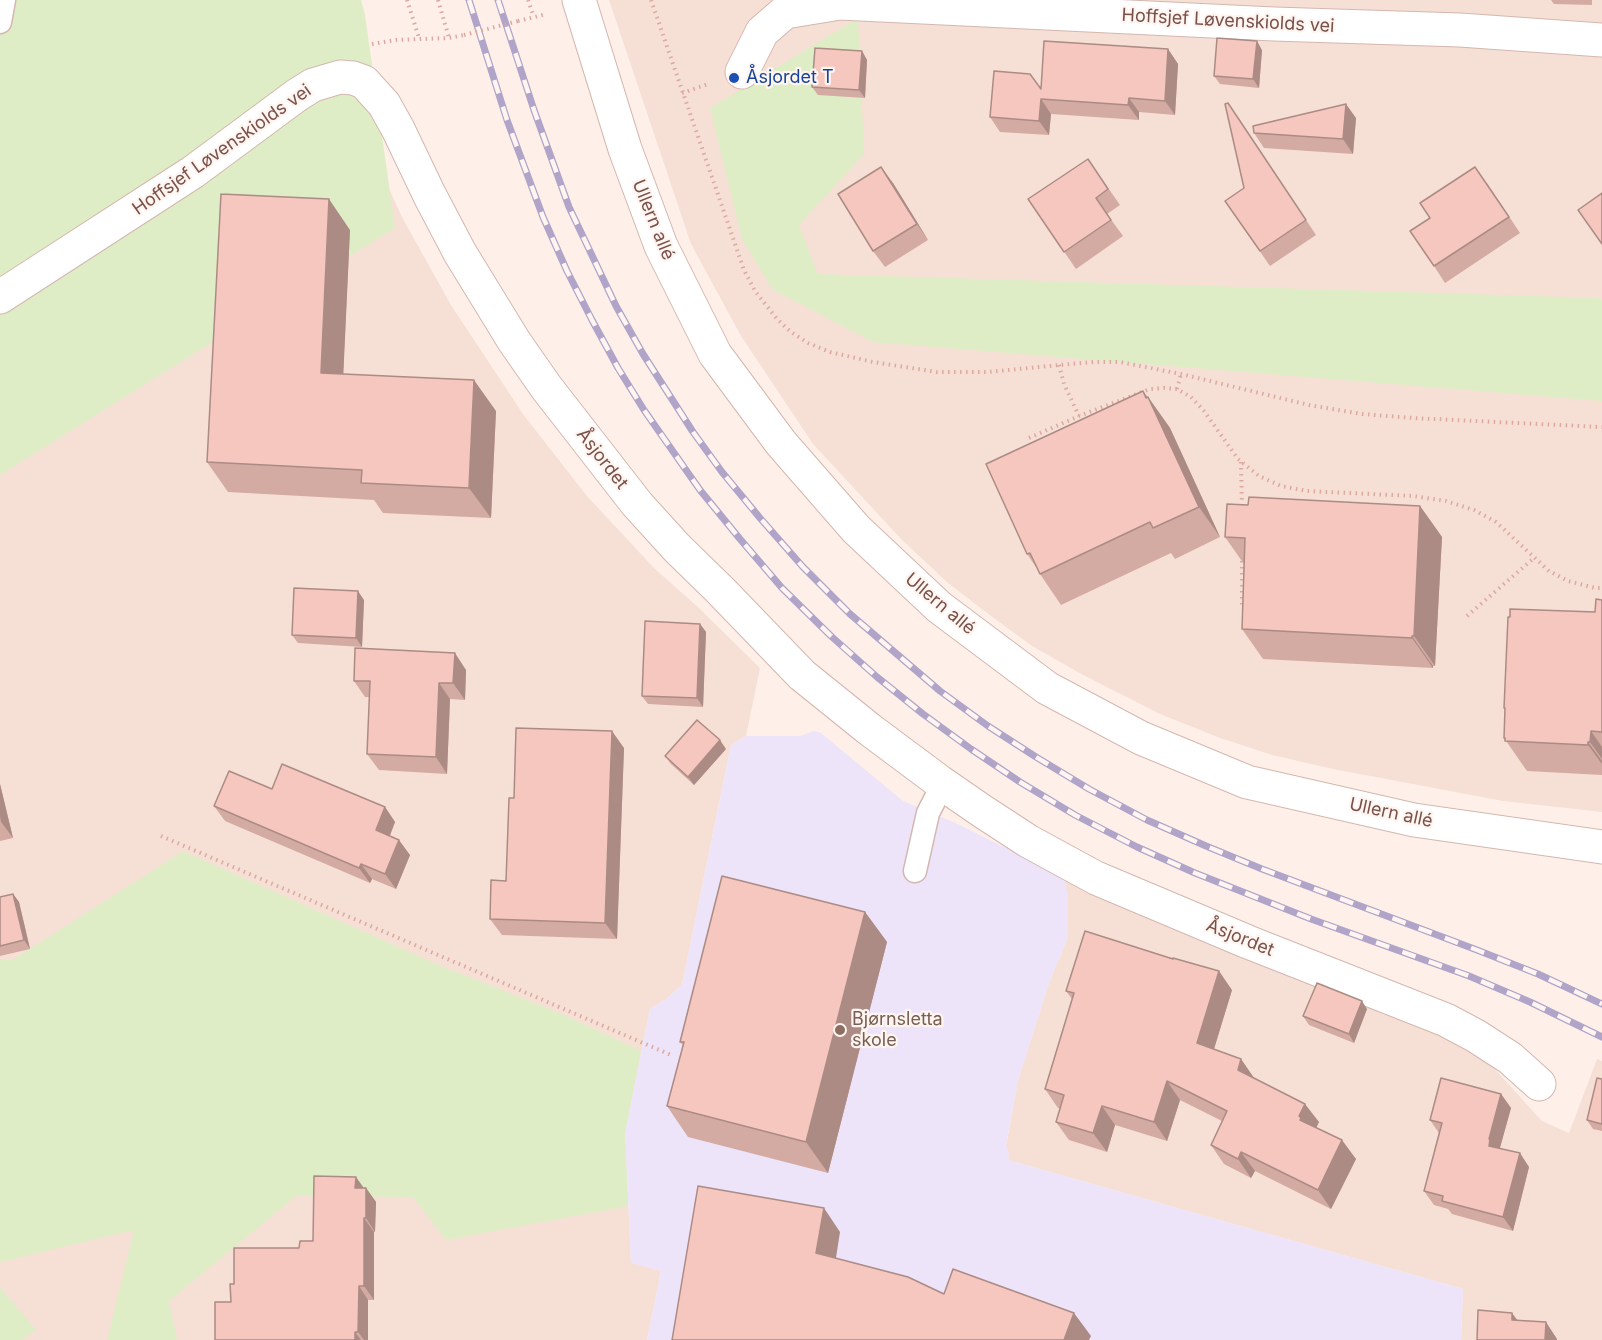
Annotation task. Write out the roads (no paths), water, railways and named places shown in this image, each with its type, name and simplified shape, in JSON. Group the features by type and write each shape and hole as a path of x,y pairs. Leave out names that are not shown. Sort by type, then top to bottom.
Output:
{"street":[{"name":"Hoffsjef Løvenskiolds vei","path":"742,72 762,32 785,12 840,3 1274,24 1460,30 1602,40"},
{"name":"Ullern allé","path":"564,7 626,149 661,246 715,354 781,443 856,529 939,607 1047,688 1141,738 1247,782 1414,819 1602,847"},
{"name":"Hoffsjef Løvenskiolds vei","path":"0,297 193,172 297,95 313,86 340,77"},
{"name":"Åsjordet","path":"340,77 364,81 384,104 460,253 514,342 546,387 637,504 802,675 943,784 1022,837 1096,878 1248,942 1446,1020 1510,1058 1539,1084"}],"lane":[{"path":"0,22 4,0"},
{"path":"915,871 928,813 943,784"}],"railway":[{"path":"469,0 507,120 543,217 567,271 618,368 644,410 700,490 782,588 832,637 923,714 1020,782 1075,815 1137,847 1195,873 1311,919 1469,976 1602,1037"},
{"path":"498,0 569,207 616,306 643,354 693,432 722,472 803,567 850,614 940,691 988,726 1089,789 1147,820 1262,869 1538,974 1602,1004"}],"place":[{"name":"Åsjordet T","path":"734,78"},
{"name":"Bjørnsletta skole","path":"840,1030"}]}
